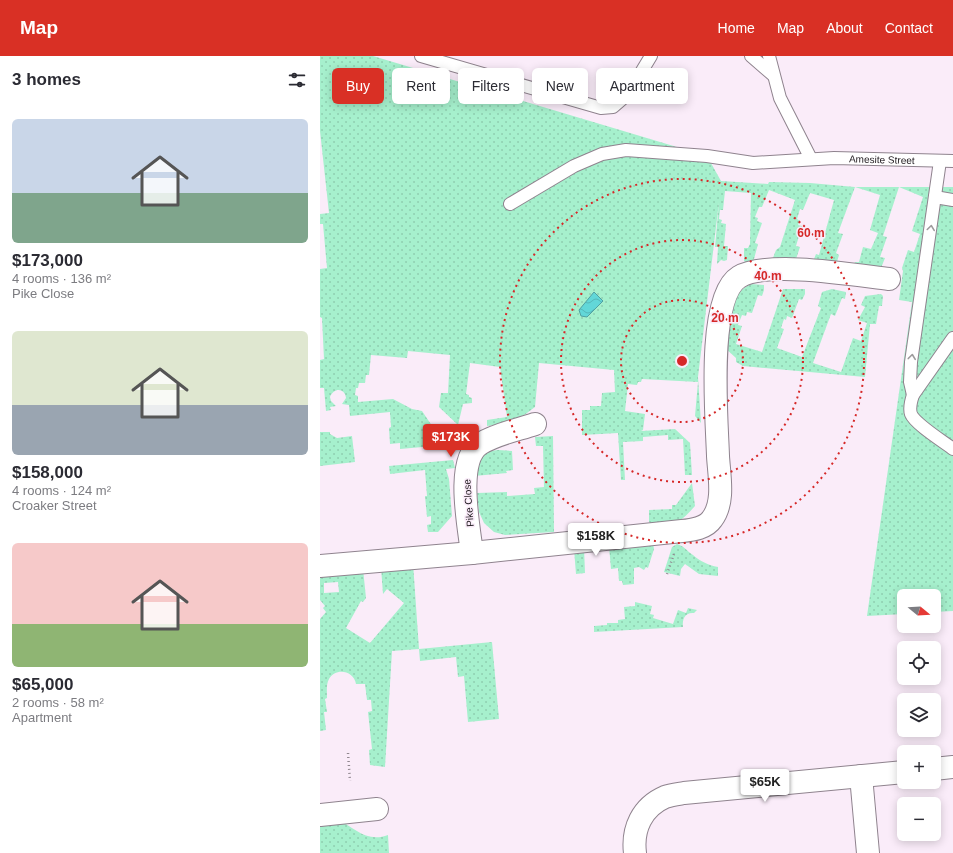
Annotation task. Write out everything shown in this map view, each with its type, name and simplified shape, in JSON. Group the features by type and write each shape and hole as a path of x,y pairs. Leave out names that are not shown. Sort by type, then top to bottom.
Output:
{"street":[{"path":"320,566 472,553 682,531 694,529 709,523 717,511 719,503 720,486 715,382 718,333 722,304 729,288 738,277 756,271 780,268 889,279"},
{"name":"Pike Close","path":"472,553 465,478 469,457 472,451 480,444 535,424"},
{"path":"941,768 953,767"},
{"path":"634,853 635,829 640,818 653,804 666,796 897,773"},
{"path":"860,776 868,853"},
{"path":"320,815 377,809"}],"lane":[{"path":"421,56 601,108 613,107 628,94 651,56"},
{"path":"769,56 780,98 811,159"},
{"path":"752,57 773,75"},
{"name":"Amesite Street","path":"510,204 580,164 602,154 626,150 672,152 753,163 834,158 953,161"},
{"path":"913,395 910,382 911,362 940,161"},
{"path":"935,197 953,200"},
{"path":"953,338 913,395 910,406 911,414 916,421 953,449"}],"path":[{"path":"667,574 674,554"},
{"path":"348,753 350,781"}],"green space":[{"path":"320,56 373,56 413,68 392,68 392,104 450,104 450,79 458,81 458,104 524,104 524,101 707,156 721,181 768,184 769,182 810,183 855,187 838,233 843,234 836,253 839,255 836,265 812,264 816,254 819,255 834,200 810,193 803,210 800,209 797,219 800,221 798,225 802,226 796,246 800,247 795,262 771,263 776,250 780,247 795,200 769,190 762,207 759,207 755,217 758,218 757,221 762,223 755,243 758,244 754,259 751,263 747,263 744,261 744,248 748,248 750,244 751,193 725,191 723,210 720,210 719,219 722,220 721,223 726,224 724,246 728,246 727,260 721,260 717,264 718,247 715,247 719,202 698,377 701,423 695,416 698,382 642,379 637,385 628,384 625,411 645,414 643,430 641,431 675,429 690,443 692,475 685,475 683,439 668,440 668,435 643,437 643,441 623,442 625,480 621,480 618,433 582,435 582,410 590,410 590,406 601,406 602,393 615,392 614,370 539,363 535,407 515,422 487,426 487,420 507,417 500,367 470,363 466,394 472,398 472,403 463,404 458,425 439,407 441,393 448,393 450,355 408,351 407,358 371,355 369,375 366,375 365,383 359,383 358,388 356,388 355,395 358,396 358,402 393,399 412,409 422,411 445,445 400,449 400,443 390,444 390,412 350,416 349,405 342,404 346,398 344,392 339,390 334,392 330,397 331,401 336,406 330,407 331,410 326,411 324,388 320,388 320,360 324,359 322,318 320,317 320,269 327,268 323,224 320,224 320,214 329,213 320,131"},
{"path":"855,187 899,187 883,236 887,237 880,257 885,258 881,268 853,268 855,262 859,262 863,247 871,249 878,233 870,230 880,195"},
{"path":"899,187 953,187 953,611 941,612 941,589 897,589 897,614 867,616 912,302 899,300 903,271 902,268 908,250 914,252 920,234 912,231 923,197"},
{"path":"751,284 764,285 764,290 762,296 758,295 752,313 747,312 746,316 742,315 738,325 742,326 736,344 762,352 783,289 805,289 805,294 802,300 799,299 792,318 787,316 786,320 784,319 781,328 784,329 777,348 802,357 821,308 818,306 822,292 832,289 846,292 845,299 842,298 835,316 831,314 813,363 841,372 853,338 861,341 867,323 858,320 865,307 861,305 865,296 881,294 883,296 882,306 879,306 876,324 870,324 865,377 743,366 736,362 736,358 725,348 728,321 737,295"},
{"path":"320,432 330,432 330,434 337,438 352,436 355,462 320,466"},
{"path":"553,436 554,532 505,535 494,532 484,523 479,512 477,493 507,492 507,496 535,494 534,488 544,487 543,446 536,446 535,437"},
{"path":"498,450 512,451 513,470 506,471 507,473 474,476 483,454"},
{"path":"453,460 455,468 446,469 449,479 452,516 438,532 428,532 427,525 431,524 431,516 427,517 425,470 390,474 389,466"},
{"path":"692,483 695,506 685,517 672,523 653,525 649,522 649,510 672,509 672,505 676,505"},
{"path":"653,544 654,549 648,568 646,567 644,570 639,567 634,568 634,584 623,585 622,581 619,581 618,568 611,569 609,546"},
{"path":"677,544 684,547 701,561 718,567 718,576 699,574 685,564 681,569 680,576 664,572 672,547"},
{"path":"584,548 585,573 576,574 574,549"},
{"path":"413,563 419,649 392,651 385,767 370,765 369,750 372,749 368,712 372,711 371,700 367,700 365,684 356,684 352,676 344,672 332,675 328,681 327,698 325,699 327,712 324,712 326,730 320,731 320,619 326,612 323,608 325,606 320,600 320,572 363,569 366,598 363,602 361,601 346,628 370,643 404,603 387,589 383,594 381,567","holes":["338,582 339,592 324,593 324,583"]},
{"path":"635,602 652,606 650,614 654,615 653,618 673,624 678,610 686,613 688,608 697,610 694,613 686,615 683,621 683,627 594,632 594,626 607,625 607,623 618,623 618,620 625,619 624,607 635,606"},
{"path":"492,642 499,719 468,722 464,676 458,677 456,657 420,661 419,649"},
{"path":"338,819 367,836 380,837 388,835 389,853 320,853 320,820"}],"water":[{"path":"594,292 603,301 587,317 581,316 579,310"}]}
